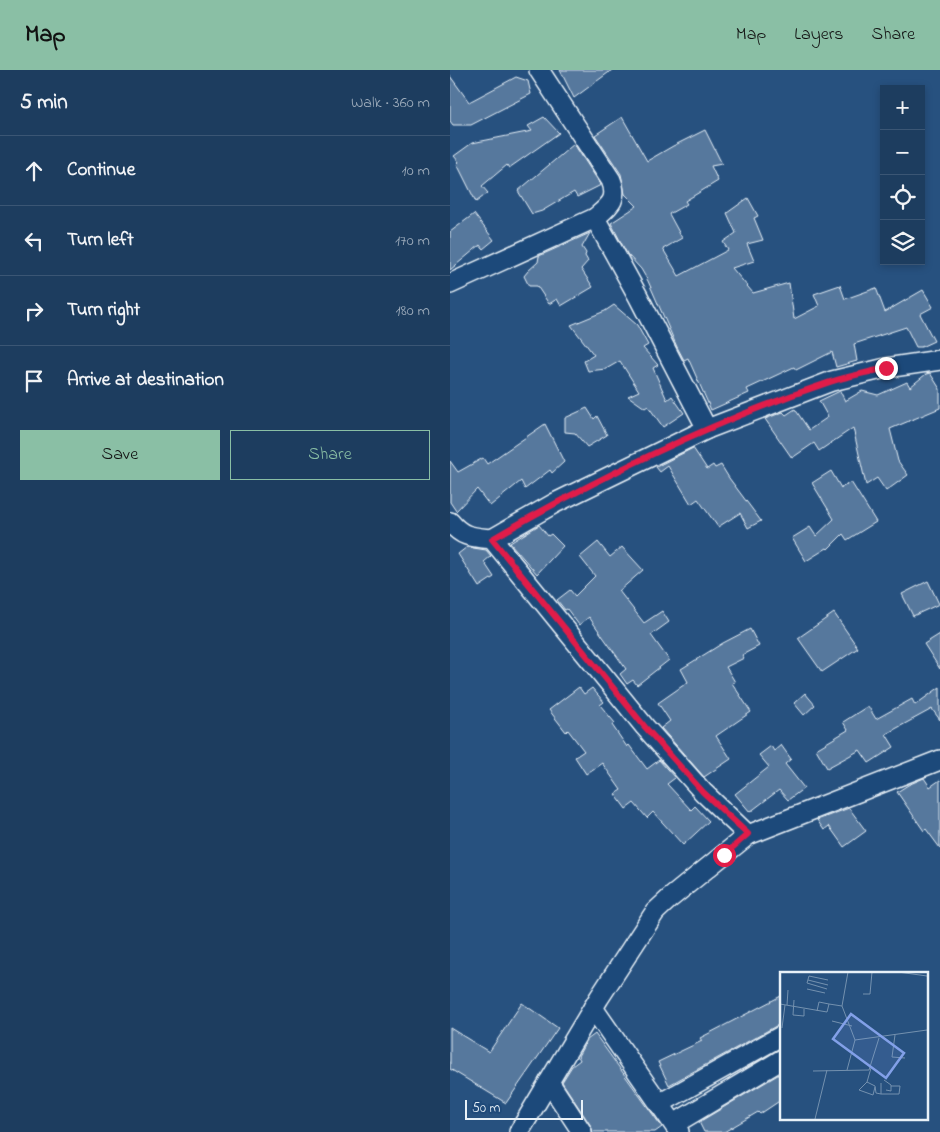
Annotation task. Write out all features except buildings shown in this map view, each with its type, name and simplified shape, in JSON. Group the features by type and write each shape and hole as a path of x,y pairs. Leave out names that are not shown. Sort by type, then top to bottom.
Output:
{"street":[{"path":"450,284 595,218 608,206 614,197 614,188 606,172 539,70"},
{"path":"595,218 643,304 707,428"},
{"path":"450,522 463,534 492,539 555,503 707,428 832,381 886,368 940,360"},
{"path":"492,539 645,727 703,792 748,834"},
{"path":"519,1132 593,1008 655,912 669,899 748,834 940,760"},
{"path":"593,1008 676,1128 780,1061"},
{"path":"659,1104 780,1037"},
{"path":"549,1082 582,1132"}],"route":[{"path":"724,855 748,834 703,792 645,727 492,539 555,503 707,428 832,381 886,368"}]}
